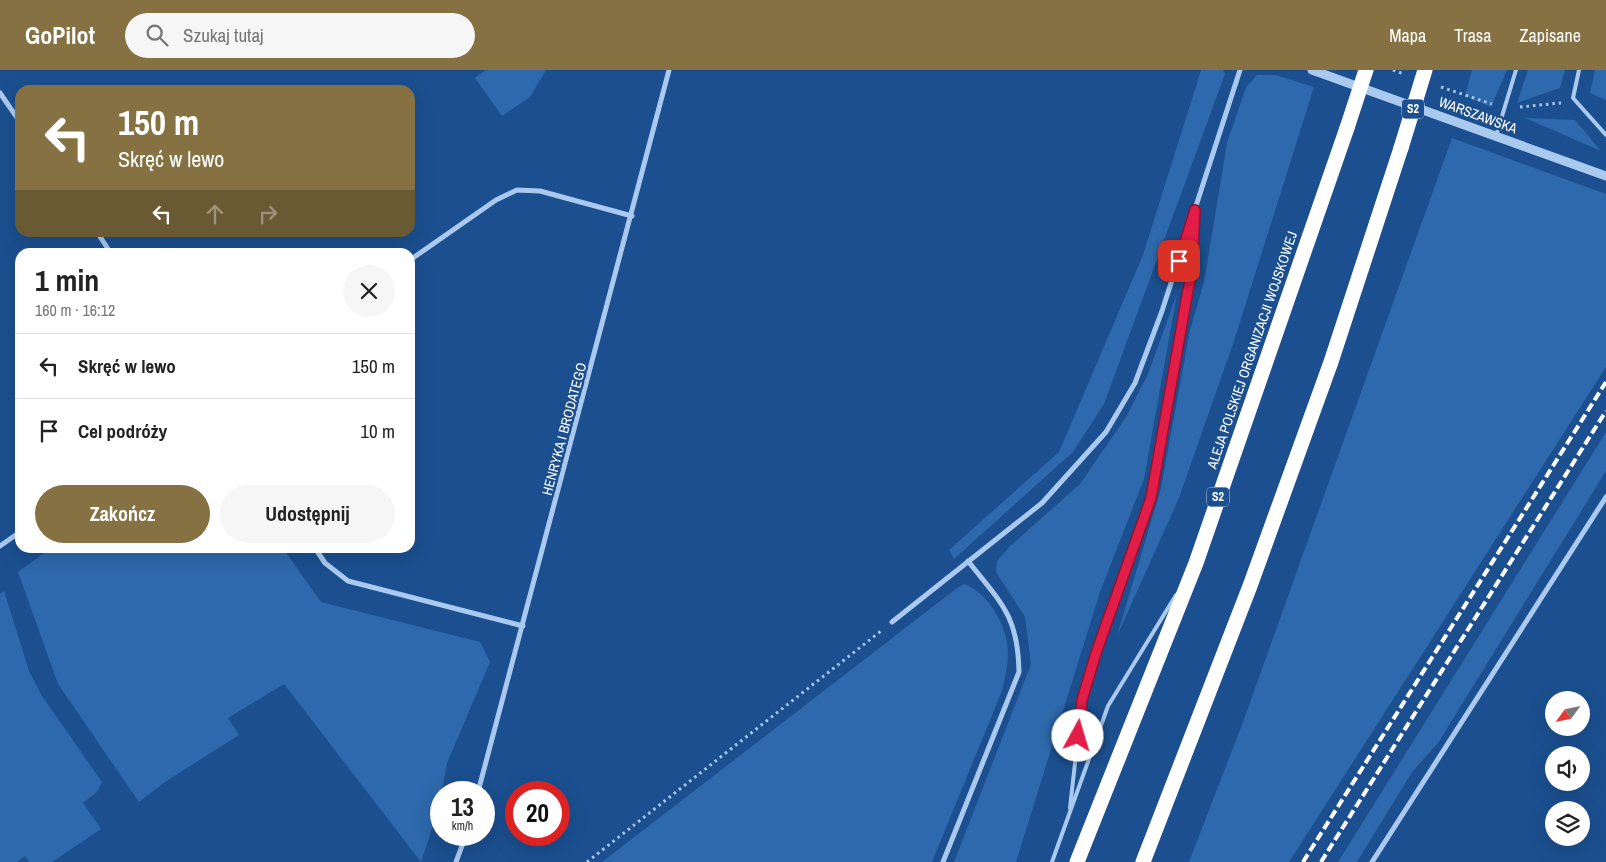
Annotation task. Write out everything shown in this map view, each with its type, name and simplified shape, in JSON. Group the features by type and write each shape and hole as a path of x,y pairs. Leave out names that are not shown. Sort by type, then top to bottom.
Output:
{"highway":[{"name":"ALEJA POLSKIEJ ORGANIZACJI WOJSKOWEJ","path":"1077,862 1196,563 1366,70"},
{"name":"S2","path":"1143,862 1250,586 1331,362 1425,70"}],"street":[{"name":"HENRYKA I BRODATEGO","path":"481,781 632,216 669,70"},
{"path":"892,622 1042,504 1106,432 1135,382 1162,312 1240,70"},
{"name":"WARSZAWSKA","path":"1312,70 1606,176"},
{"path":"0,93 15,115"},
{"path":"415,257 496,200 517,190 540,191 632,216"},
{"path":"100,237 107,248"},
{"path":"1372,862 1606,497"},
{"path":"0,546 15,536"},
{"path":"318,553 325,563 348,581 523,626"},
{"path":"943,862 1019,672 1019,645 1007,610 968,561"},
{"path":"456,862 462,846"}],"lane":[{"path":"1496,136 1516,70"},
{"path":"1579,70 1573,93 1576,103 1606,135"},
{"path":"1070,808 1082,700 1096,653 1151,498 1192,268 1195,210"},
{"path":"1052,862 1108,706 1196,563"}],"path":[{"path":"1393,70 1410,76"},
{"path":"1436,85 1505,107 1576,103"},
{"path":"587,862 892,622"}],"shaded area":[{"path":"486,70 546,70 530,97 502,116 475,78"},
{"path":"1201,70 1223,70 1225,74 1104,404 1073,452 954,559 949,550 1059,452 1143,255"},
{"path":"1472,70 1507,70 1491,107 1465,96"},
{"path":"1528,70 1565,70 1560,88 1517,103"},
{"path":"1595,70 1606,70 1606,100 1590,93"},
{"path":"1257,75 1275,75 1314,87 1234,341 1179,498 1117,636 1161,488 1190,330 1204,282 1227,143 1246,87"},
{"path":"1525,118 1575,120 1601,151"},
{"path":"1452,138 1606,194 1606,367 1289,862 1189,862 1243,722"},
{"path":"1177,294 1144,479 1100,592 1016,862 954,862 1031,664 1025,617 996,572 997,561 1010,546 1080,484 1126,417 1148,374"},
{"path":"1606,432 1606,471 1438,743 1412,772 1357,862 1338,862"},
{"path":"44,553 287,553 321,602 480,642 490,662 447,763 444,781 430,781 430,834 421,862 284,684 228,718 239,735 165,782 139,802 58,684 18,572"},
{"path":"964,584 973,588 989,603 1000,621 1007,642 1007,662 1002,691 932,862 602,862 957,588"},
{"path":"4,591 29,671 42,696 102,782 97,792 83,803 101,829 52,862 29,862 25,856 17,862 0,862 0,594"}],"railway":[{"path":"1303,862 1606,382"},
{"path":"1321,862 1606,411"}],"route":[{"path":"1078,736 1082,700 1096,653 1151,498 1192,268 1195,210 1179,261"}]}
